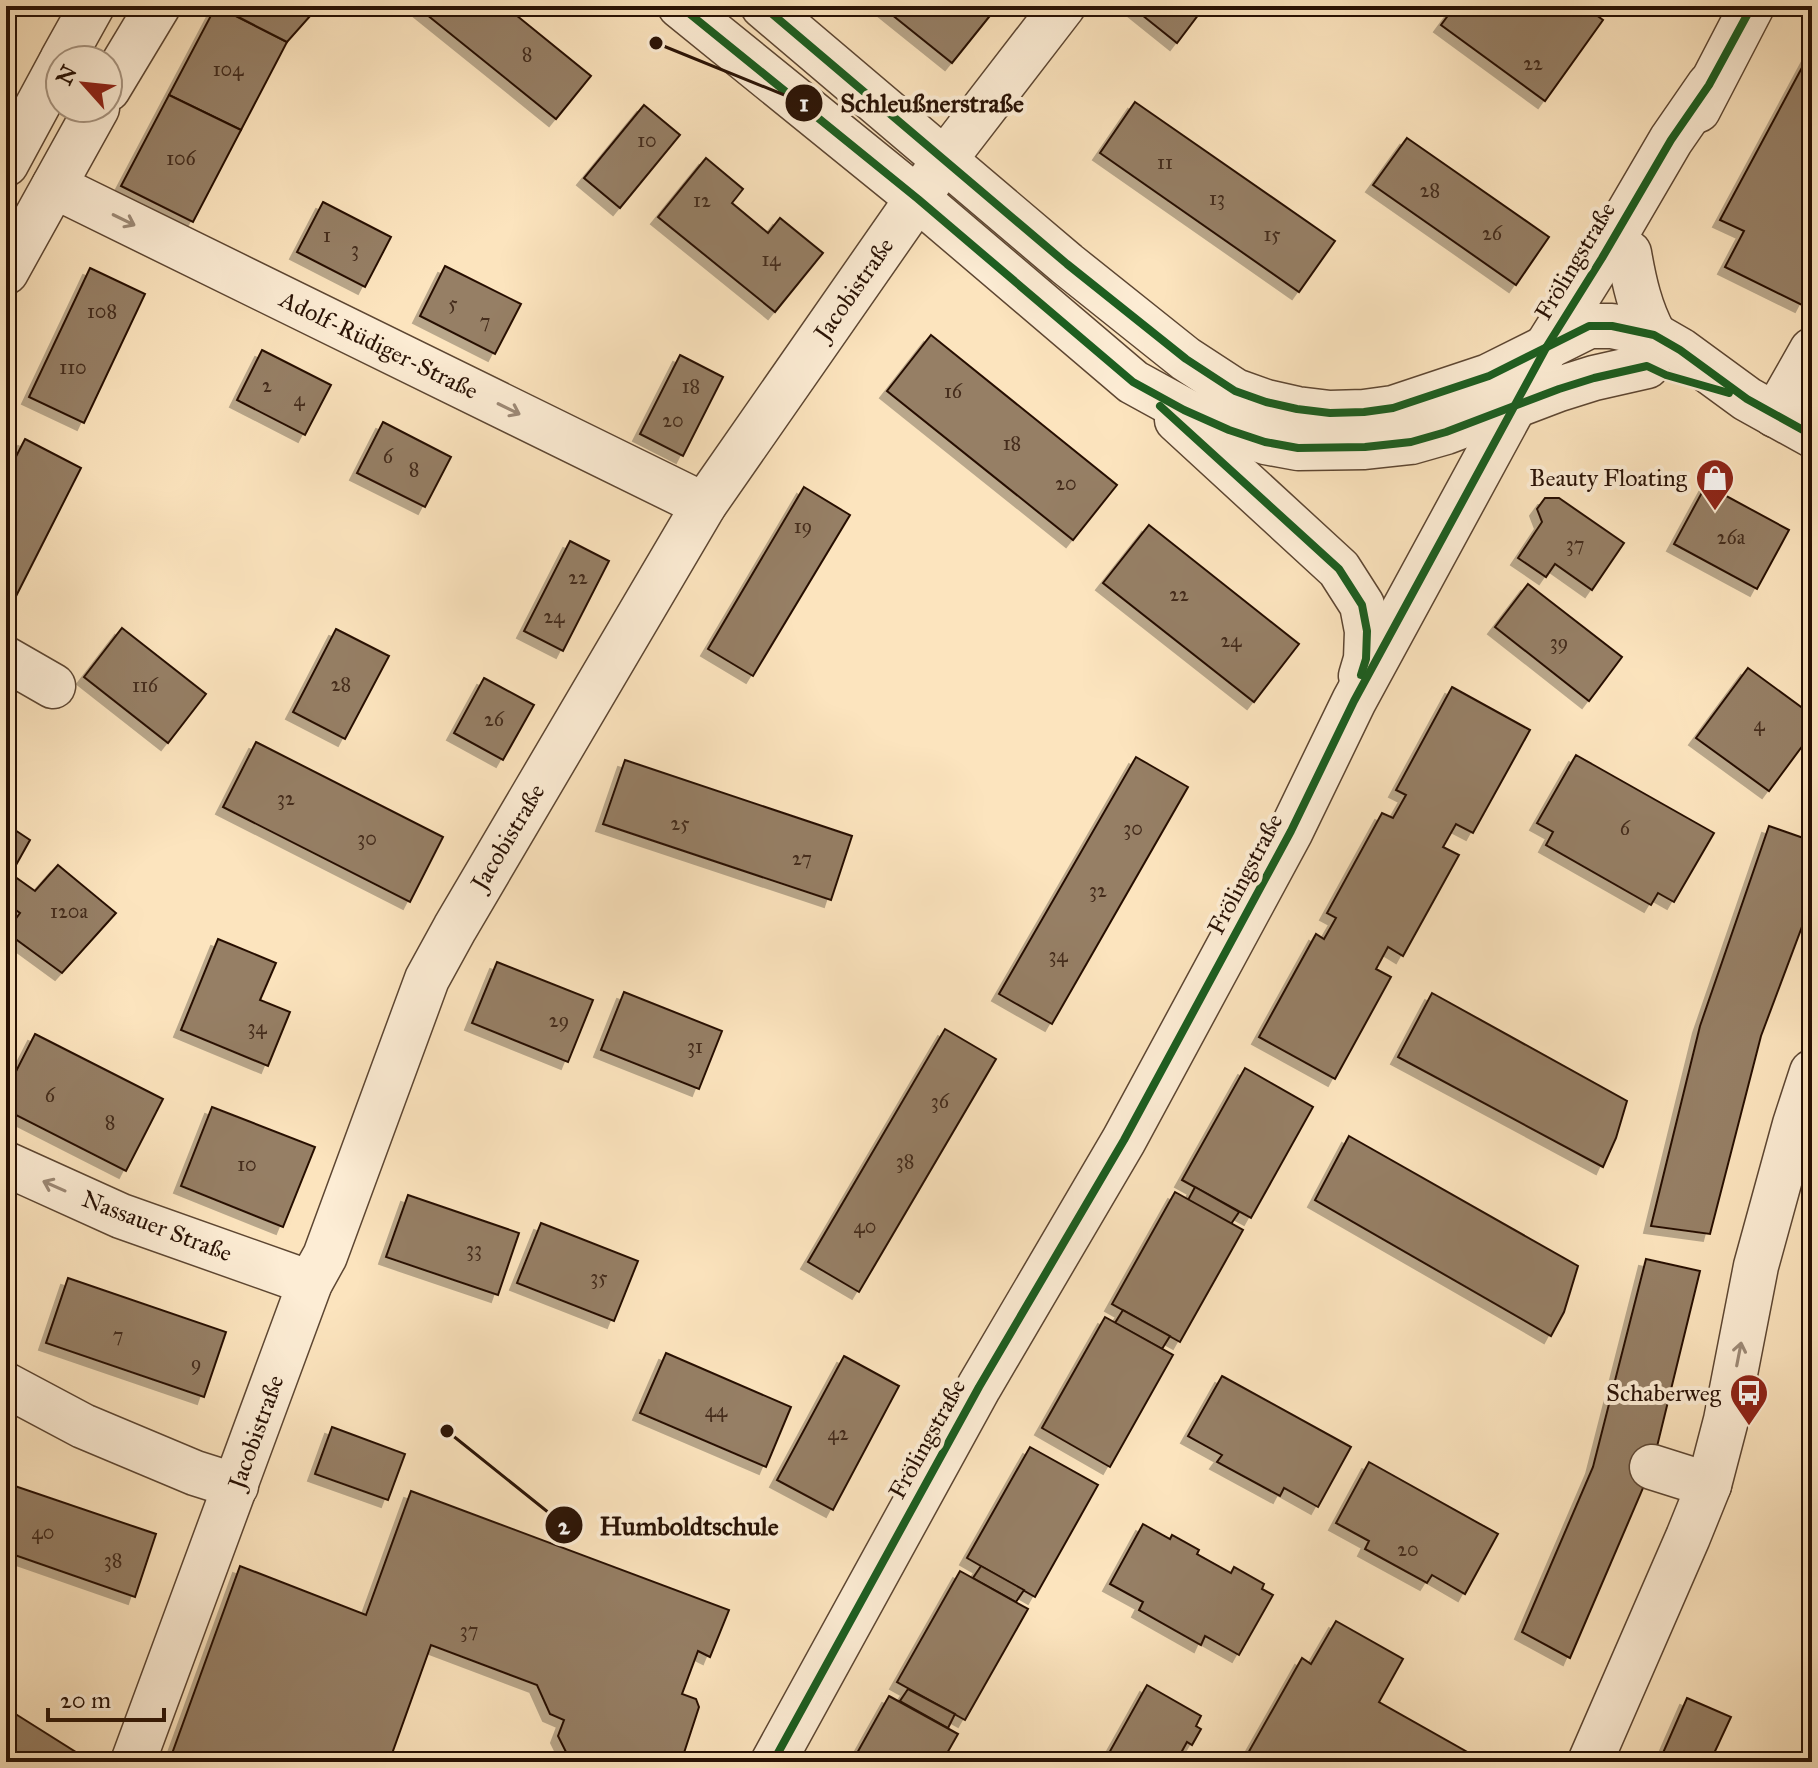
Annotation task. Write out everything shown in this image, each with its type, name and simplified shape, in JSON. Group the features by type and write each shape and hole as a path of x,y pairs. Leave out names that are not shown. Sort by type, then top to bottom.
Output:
{"street":[{"path":"71,44 92,6"},
{"path":"124,62 158,6"},
{"path":"680,6 918,199 1133,382 1339,569 1362,605 1367,631 1366,659 1354,701"},
{"path":"763,6 1067,264 1186,359 1235,391 1266,402 1330,413 1393,408 1489,376 1589,326"},
{"name":"Jacobistraße","path":"133,1762 310,1283 325,1256 427,979 704,505 945,159 1063,6"},
{"name":"Frölingstraße","path":"1514,407 1589,326 1590,305 1671,140 1709,85 1752,6"},
{"path":"6,164 44,94"},
{"path":"6,272 88,124"},
{"name":"Adolf-Rüdiger-Straße","path":"54,186 704,505"},
{"name":"Frölingstraße","path":"773,1762 979,1387 1146,1100 1291,831 1354,701 1547,346 1615,256"},
{"name":"Frölingstraße","path":"1589,326 1619,352 1650,350 1639,299 1615,256"},
{"path":"1133,382 1184,410 1265,442 1298,448 1365,447 1411,442 1446,432 1582,381 1650,350 1666,375 1778,416 1812,350"},
{"path":"6,659 53,686"},
{"path":"1590,1762 1709,1485 1726,1420 1756,1266 1812,1072"},
{"name":"Nassauer Straße","path":"6,1164 121,1216 310,1283"},
{"path":"6,1385 83,1426 195,1473 236,1486"},
{"path":"1652,1467 1709,1485"}],"building":[{"path":"216,6 287,42 241,130 169,95"},
{"path":"217,6 319,6 287,42"},
{"path":"416,6 505,6 591,76 556,119"},
{"path":"881,6 995,6 997,7 952,63"},
{"path":"1133,6 1205,6 1177,43"},
{"path":"1455,6 1584,6 1603,20 1545,101 1441,25"},
{"path":"1812,49 1812,286 1802,305 1725,267 1744,231 1720,220"},
{"path":"169,95 241,130 193,222 121,186"},
{"path":"1135,102 1335,241 1299,292 1100,153"},
{"path":"644,105 680,135 620,208 584,178"},
{"path":"1407,138 1549,237 1516,285 1373,185"},
{"path":"706,158 743,189 732,203 768,233 780,218 823,253 775,312 658,217"},
{"path":"323,202 391,237 365,287 297,252"},
{"path":"445,266 521,304 495,354 420,316"},
{"path":"90,268 145,294 84,423 29,397"},
{"path":"931,335 1117,485 1073,540 887,391"},
{"path":"262,350 331,385 305,435 237,400"},
{"path":"680,355 723,377 683,456 640,434"},
{"path":"383,422 451,457 425,507 357,473"},
{"path":"25,439 81,468 6,616 6,476"},
{"path":"1706,485 1789,530 1757,589 1674,544"},
{"path":"804,487 850,515 753,676 708,649"},
{"path":"1545,498 1559,498 1624,543 1592,590 1555,564 1546,577 1518,558 1542,522 1537,509"},
{"path":"1149,525 1299,644 1254,702 1103,583"},
{"path":"570,541 609,561 563,651 524,631"},
{"path":"1528,584 1622,657 1589,701 1495,627"},
{"path":"122,628 206,694 168,743 84,677"},
{"path":"336,629 389,656 345,739 293,712"},
{"path":"1748,668 1812,715 1812,733 1769,791 1696,738"},
{"path":"484,678 534,705 503,760 454,733"},
{"path":"1452,687 1530,730 1473,833 1456,824 1443,847 1459,855 1403,956 1388,947 1376,969 1391,977 1335,1079 1259,1037 1316,934 1324,939 1336,918 1327,913 1382,813 1393,818 1406,795 1396,790"},
{"path":"256,742 443,837 410,902 223,807"},
{"path":"1576,755 1714,833 1674,902 1658,893 1651,905 1546,845 1553,832 1537,823"},
{"path":"1136,757 1188,787 1052,1024 999,994"},
{"path":"625,760 852,836 831,900 603,824"},
{"path":"6,824 30,840 6,883"},
{"path":"1769,826 1812,841 1812,900 1761,1036 1710,1234 1651,1226 1700,1026"},
{"path":"58,865 116,913 62,973 6,932 20,913 6,903 6,883 11,874 35,891"},
{"path":"218,939 276,963 260,1000 290,1012 268,1066 181,1030"},
{"path":"497,962 593,1000 568,1062 472,1023"},
{"path":"624,992 722,1031 699,1089 601,1050"},
{"path":"1432,993 1627,1101 1603,1167 1398,1057"},
{"path":"945,1029 996,1059 859,1292 808,1262"},
{"path":"35,1034 163,1099 126,1171 6,1110 6,1091"},
{"path":"1245,1068 1313,1107 1251,1218 1182,1180"},
{"path":"212,1107 315,1147 283,1227 181,1186"},
{"path":"1349,1136 1578,1266 1564,1312 1551,1336 1315,1200"},
{"path":"1195,1187 1239,1212 1231,1224 1188,1200"},
{"path":"1175,1192 1243,1230 1180,1342 1112,1304"},
{"path":"408,1195 519,1233 498,1295 386,1257"},
{"path":"541,1223 638,1261 614,1321 517,1283"},
{"path":"1646,1259 1700,1271 1652,1467 1570,1658 1522,1632 1593,1467"},
{"path":"68,1278 226,1332 204,1397 46,1343"},
{"path":"1123,1310 1170,1336 1162,1349 1115,1323"},
{"path":"1105,1317 1173,1355 1110,1467 1042,1428"},
{"path":"666,1353 791,1407 766,1467 640,1413"},
{"path":"844,1356 899,1386 833,1510 777,1480"},
{"path":"1222,1376 1351,1447 1318,1507 1284,1488 1280,1496 1217,1462 1222,1455 1188,1436"},
{"path":"332,1427 405,1454 388,1500 315,1474"},
{"path":"1030,1447 1098,1485 1035,1597 967,1558"},
{"path":"1369,1462 1498,1534 1465,1594 1432,1575 1427,1583 1365,1549 1369,1541 1336,1523"},
{"path":"6,1483 156,1534 135,1597 6,1552"},
{"path":"411,1491 729,1610 710,1657 698,1651 682,1694 696,1699 699,1707 681,1762 571,1762 558,1736 564,1720 550,1714 537,1685 431,1645 389,1762 169,1762 240,1566 366,1615"},
{"path":"1143,1524 1199,1550 1197,1554 1231,1573 1234,1567 1264,1584 1262,1589 1273,1595 1239,1655 1205,1636 1201,1645 1139,1610 1143,1602 1110,1584"},
{"path":"981,1566 1024,1590 1016,1602 973,1578"},
{"path":"960,1571 1028,1609 965,1720 897,1682"},
{"path":"1336,1621 1403,1659 1379,1702 1485,1762 1243,1762 1302,1658 1311,1664"},
{"path":"1147,1685 1201,1716 1196,1726 1201,1729 1192,1745 1187,1742 1176,1762 1104,1762"},
{"path":"908,1689 955,1714 948,1728 900,1701"},
{"path":"889,1696 958,1734 942,1762 852,1762"},
{"path":"1687,1698 1731,1717 1710,1762 1659,1762"},
{"path":"6,1708 90,1761 6,1762"}],"cycle path":[{"path":"680,6 918,199 1133,382 1229,430 1265,442 1298,448 1365,447 1411,442 1559,389 1647,366 1666,375 1729,393"},
{"path":"763,6 1067,264 1186,359 1235,391 1266,402 1330,413 1393,408 1489,376 1589,326 1612,326 1654,335 1747,399 1812,435"},
{"path":"773,1762 979,1387 1124,1140 1291,831 1354,701 1547,346 1671,140 1709,85 1752,6"},
{"path":"1160,406 1339,569 1362,605 1367,631 1366,659 1361,675"}],"place":[{"name":"Schleußnerstraße","path":"656,43"},
{"name":"Beauty Floating","path":"1715,512"},
{"name":"Schaberweg","path":"1749,1427"},
{"name":"Humboldtschule","path":"447,1431"}]}
